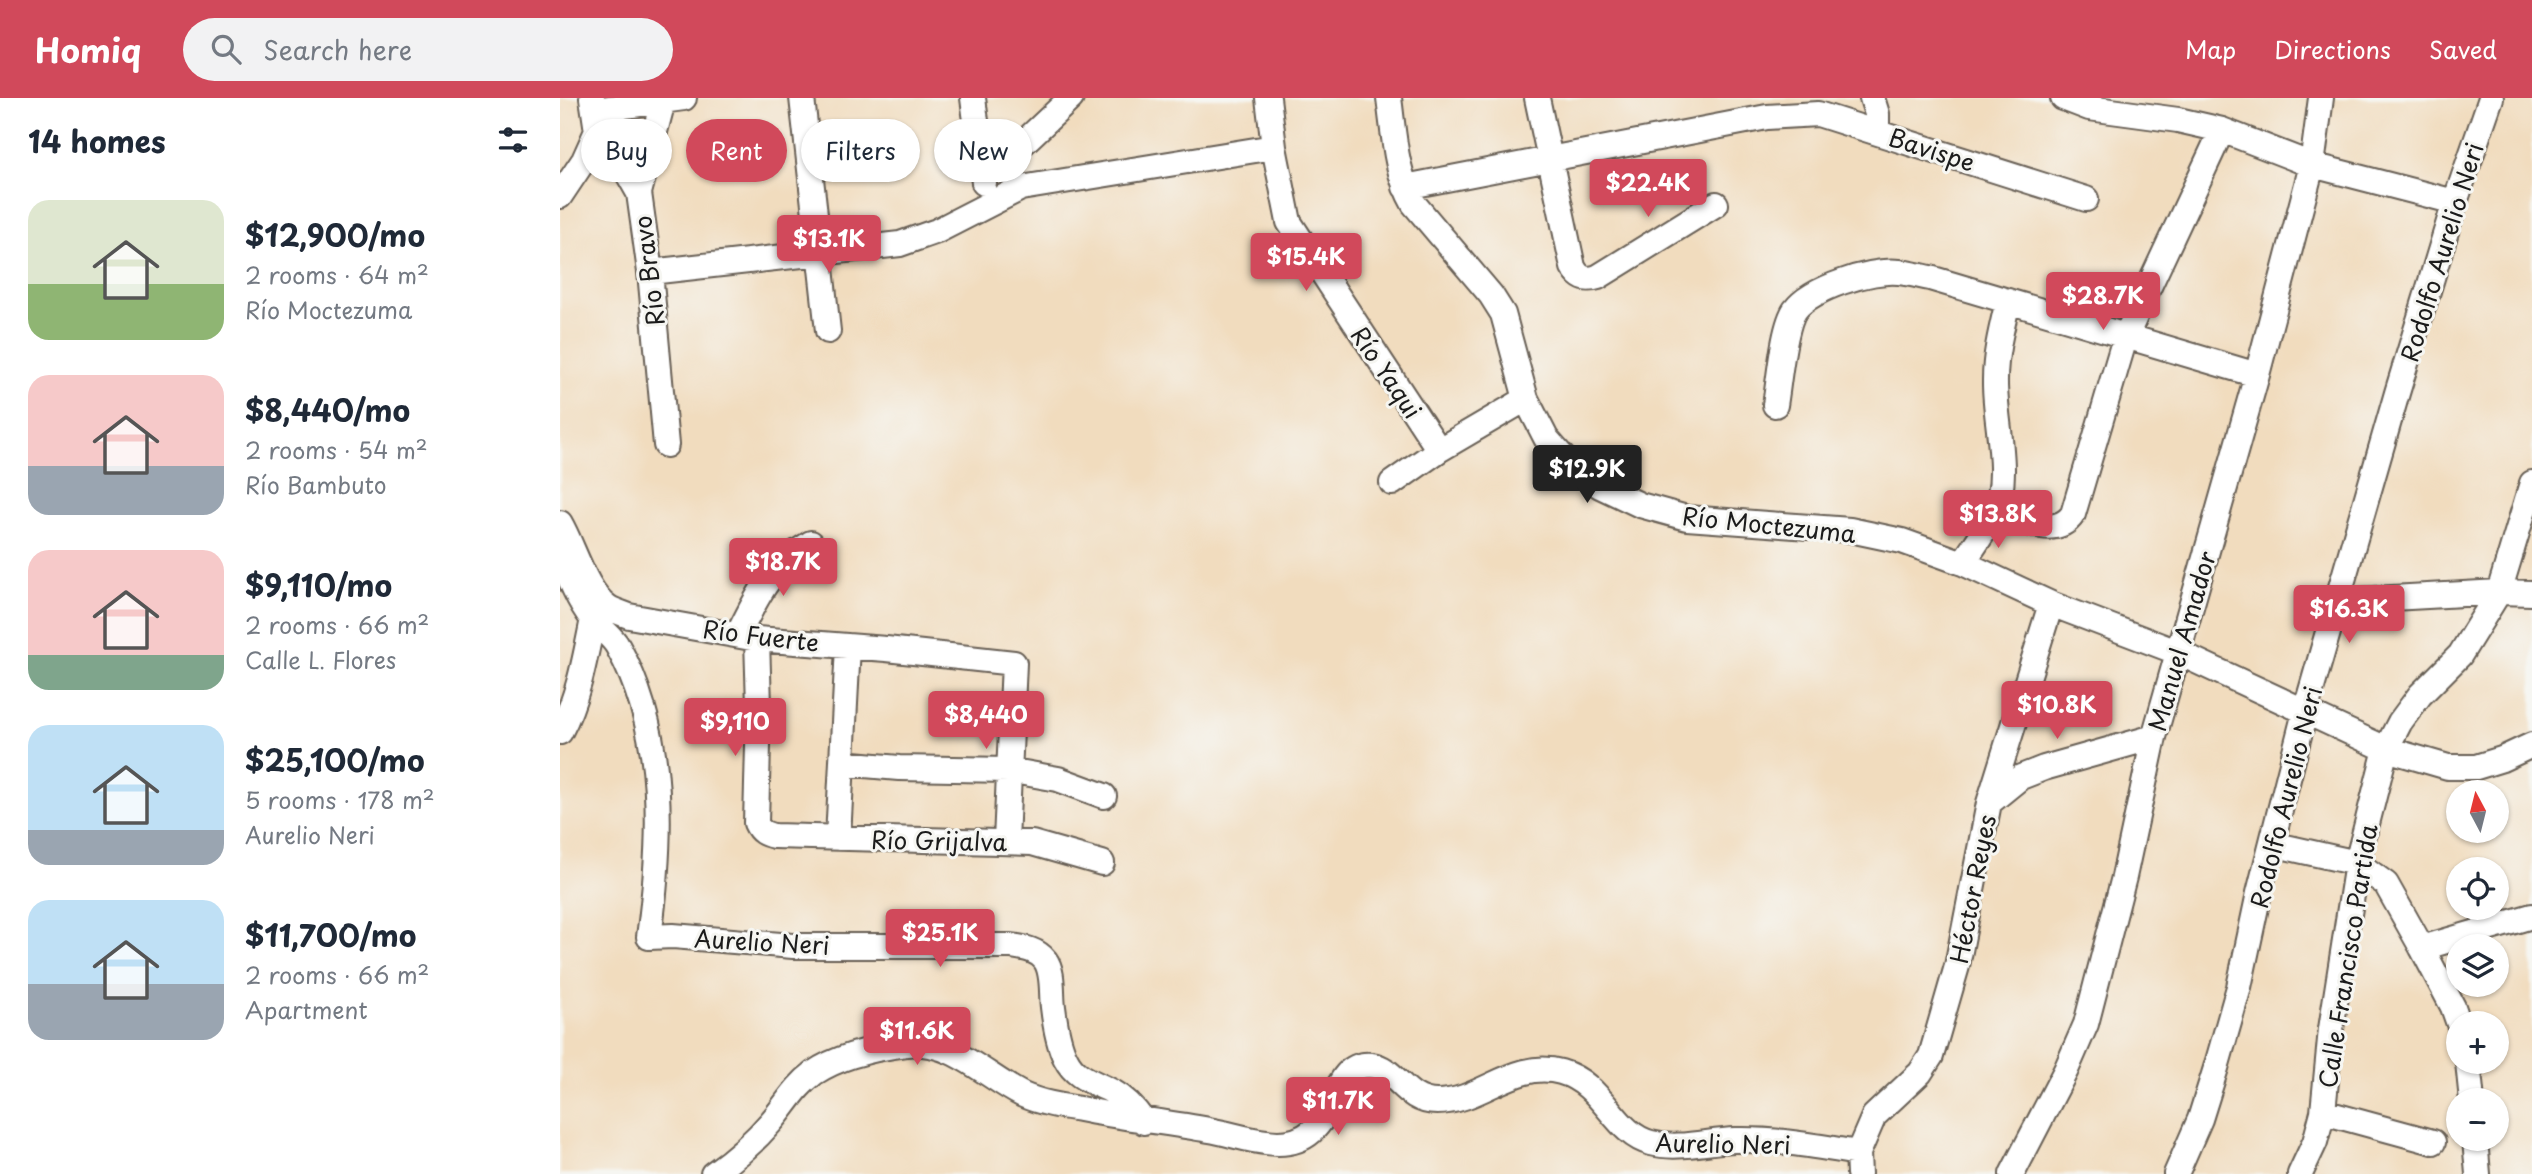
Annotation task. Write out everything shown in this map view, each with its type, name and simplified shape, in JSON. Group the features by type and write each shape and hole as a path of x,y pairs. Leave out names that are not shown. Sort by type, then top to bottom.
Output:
{"street":[{"path":"802,98 828,331"},
{"path":"973,98 976,119"},
{"path":"1032,135 1071,98"},
{"name":"Río Yaqui","path":"1268,98 1274,148 1289,222 1439,450"},
{"name":"Río Moctezuma","path":"1389,98 1399,167 1414,204 1491,295 1503,314 1526,399 1546,438 1568,463 1600,486 1640,505 1686,518 1850,530 1902,541 1963,563 2051,604 2176,652 2386,748 2448,767 2476,767 2532,746"},
{"path":"1537,98 1573,267 1582,278 1589,280 1598,277 1716,204"},
{"path":"1872,98 1877,114 1877,131"},
{"path":"2063,98 2089,108 2178,120 2222,130 2312,165 2455,202"},
{"name":"Manuel Amador","path":"2012,1174 2066,1070 2086,1024 2124,877 2154,737 2176,652 2258,375 2312,165 2321,98"},
{"name":"Rodolfo Aurelio Neri","path":"2176,1174 2200,1119 2216,1069 2239,986 2305,712 2397,393 2455,202 2491,98"},
{"path":"595,113 673,99"},
{"name":"Río Bravo","path":"666,445 650,272 639,193 673,99"},
{"path":"595,113 639,193"},
{"path":"560,196 584,160 595,113"},
{"name":"Bavispe","path":"1405,187 1795,113 1818,114 1877,131 2086,199"},
{"path":"1995,512 2048,528 2058,528 2067,523 2074,514 2125,338 2222,130"},
{"path":"650,272 900,244 919,239 1021,188 1274,148"},
{"path":"984,182 985,204"},
{"path":"1775,405 1794,311 1804,301 1848,280 1898,271 2258,375"},
{"path":"1963,563 1995,512 2001,470 1995,358 2008,301"},
{"path":"1392,483 1439,450 1526,399"},
{"name":"Calle Francisco Partida","path":"2300,1174 2315,1142 2323,1112 2331,1029 2357,863 2386,748 2400,722 2420,695 2460,655 2499,592 2532,483"},
{"name":"Río Fuerte","path":"560,523 590,586 609,608 629,615 748,637 1014,663 1008,771"},
{"path":"748,637 760,590 774,572 796,552 811,543"},
{"path":"560,553 573,589 593,619 582,675 570,712 560,732"},
{"path":"2338,601 2499,592 2532,593"},
{"name":"Héctor Reyes","path":"1858,1164 1874,1116 1920,1073 1931,1056 1957,966 1989,803 2051,604"},
{"name":"Aurelio Neri","path":"593,619 617,644 637,687 655,766 659,816 657,873 649,937 673,936 793,946 1012,946 1030,949 1047,962 1050,971 1053,1011 1065,1058 1073,1070 1085,1079 1134,1107 1144,1122"},
{"name":"Río Grijalva","path":"748,637 759,706 756,823 759,830 774,836 1006,841 1055,848 1102,863"},
{"path":"838,838 848,646"},
{"path":"1989,803 2021,778 2044,768 2154,737"},
{"path":"842,763 898,768 1008,771 1058,779 1104,796"},
{"path":"1006,841 1008,771"},
{"path":"2272,844 2357,863 2386,884 2455,1011"},
{"path":"2422,948 2532,916"},
{"name":"Aurelio Neri","path":"713,1174 736,1158 772,1122 792,1093 814,1073 832,1063 863,1053 907,1044 941,1046 1003,1084 1041,1102 1144,1122 1286,1143 1301,1139 1315,1130 1325,1117 1339,1083 1348,1072 1358,1067 1370,1065 1382,1068 1409,1094 1430,1102 1466,1097 1529,1071 1561,1072 1589,1086 1636,1138 1668,1147 1732,1140 1777,1140 1858,1164"},
{"path":"2323,1112 2432,1142"},
{"path":"2476,1151 2478,1174"}]}
